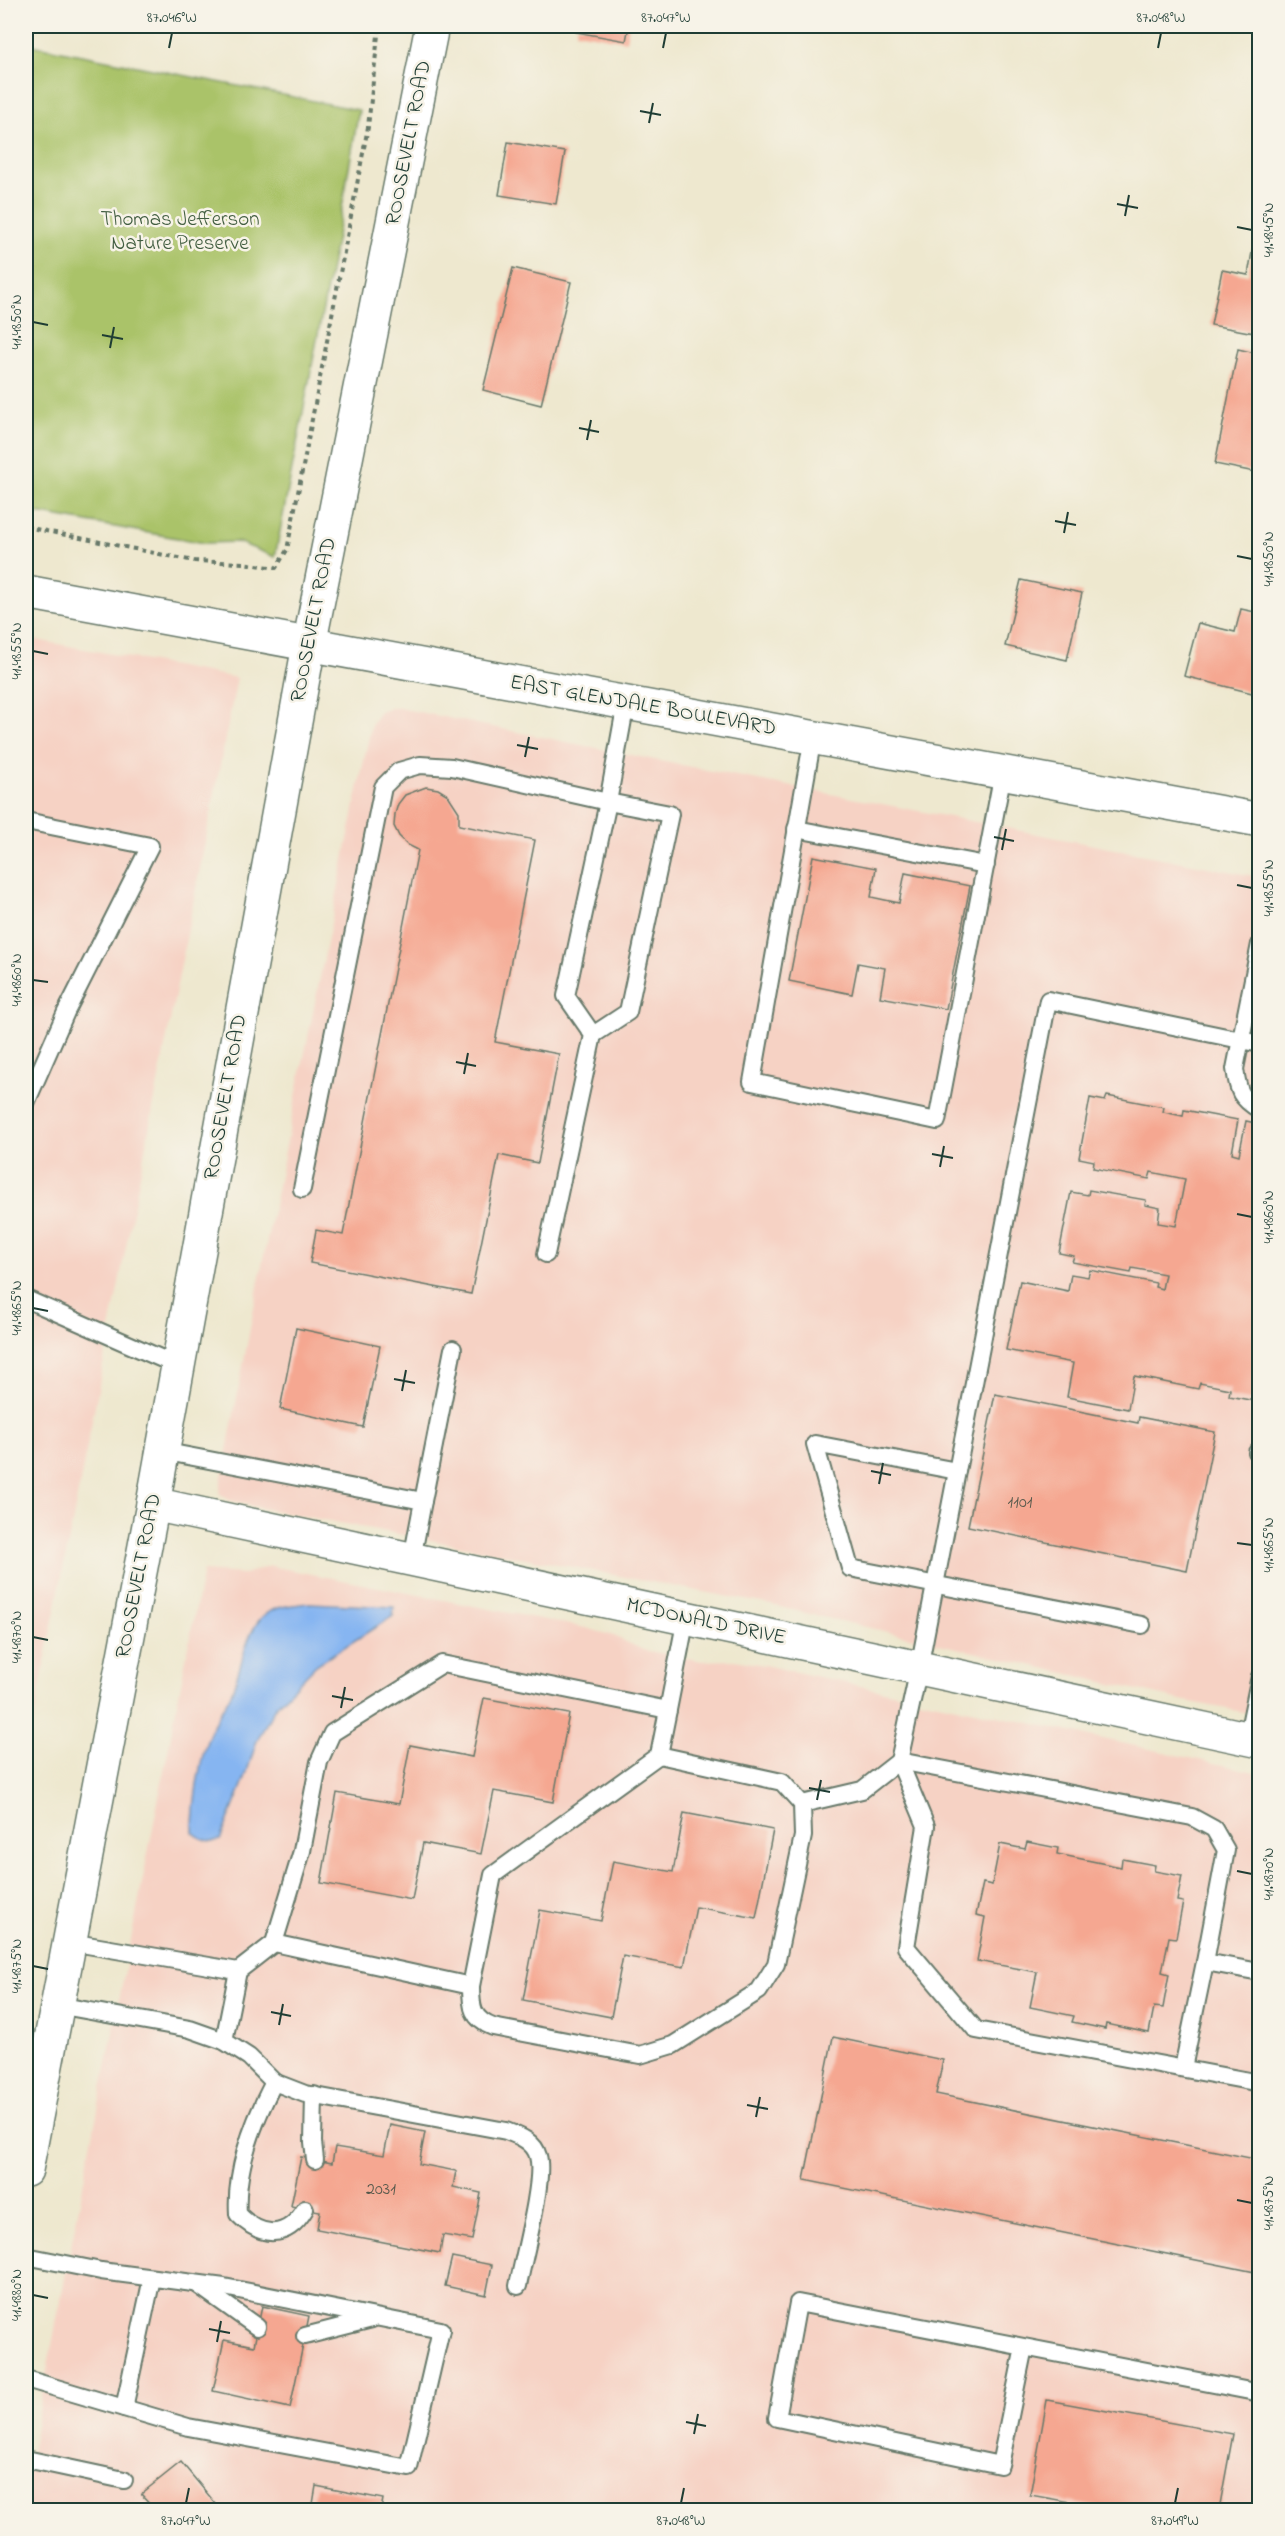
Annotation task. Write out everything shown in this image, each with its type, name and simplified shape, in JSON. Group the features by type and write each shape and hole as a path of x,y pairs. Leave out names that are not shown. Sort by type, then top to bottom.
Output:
{"street":[{"name":"ROOSEVELT ROAD","path":"26,2170 153,1504 176,1365 309,645 432,26"},
{"name":"EAST GLENDALE BOULEVARD","path":"26,592 1260,820"},
{"name":"MCDONALD DRIVE","path":"153,1504 1253,1740"}],"lane":[{"path":"593,1035 566,996 608,802 626,703"},
{"path":"813,736 752,1082 937,1121 1003,772"},
{"path":"302,1189 383,787 399,771 420,765 452,767 670,814 628,1012 593,1035 546,1254"},
{"path":"26,820 150,846 66,1012 26,1103"},
{"path":"796,829 986,866"},
{"path":"1260,944 1235,1068 1238,1089 1247,1102 1260,1110"},
{"path":"1260,1044 1048,1000 899,1761 927,1826 906,1947 976,2030 1260,2083"},
{"path":"26,1299 176,1365"},
{"path":"412,1559 453,1349"},
{"path":"957,1471 815,1444 850,1568 1142,1625"},
{"path":"162,1450 423,1501"},
{"path":"659,1755 782,1782 802,1804 803,1836 776,1964 759,1991 673,2045 640,2055 493,2027 481,2022 471,2009 471,1986 493,1875 659,1755 686,1618"},
{"path":"224,2041 238,1971 274,1943 302,1851 319,1762 332,1733 442,1664 668,1710"},
{"path":"1253,1740 1260,1676"},
{"path":"802,1804 862,1790 899,1761 1192,1816 1214,1829 1226,1850 1183,2068"},
{"path":"69,1942 238,1971"},
{"path":"274,1943 471,1986"},
{"path":"1205,1962 1260,1972"},
{"path":"57,2005 190,2029 224,2041 249,2057 274,2082 305,2094 506,2131 527,2139 538,2154 540,2176 518,2286"},
{"path":"274,2082 259,2111 247,2146 237,2196 238,2214 251,2227 266,2231 286,2230 296,2224 304,2209"},
{"path":"314,2095 315,2160"},
{"path":"26,2256 100,2271 224,2287 441,2330 409,2468 188,2427 26,2379"},
{"path":"124,2408 152,2278"},
{"path":"196,2283 257,2328"},
{"path":"1024,2347 1000,2465 777,2418 798,2303 1024,2347 1260,2393"},
{"path":"305,2336 375,2318"},
{"path":"26,2459 124,2480"}],"path":[{"path":"26,527 194,561 243,562 276,568 287,550 368,127 379,26"}],"shaded area":[{"path":"26,638 237,678 26,1759"},
{"path":"390,708 1259,877 1259,1715 1185,1701 767,1604 256,1507 229,1500 219,1493 262,1265 365,755 372,723 380,712"},
{"path":"271,1566 586,1628 614,1636 643,1650 702,1661 734,1660 764,1665 1259,1773 1259,2510 26,2510 26,2478 203,1571 244,1574"}],"green space":[{"name":"Thomas Jefferson Nature Preserve","path":"26,44 359,110 275,557 238,542 205,543 26,511"}],"water":[{"path":"309,1603 394,1607 393,1616 316,1665 275,1707 256,1743 245,1778 220,1840 202,1839 193,1832 194,1807 201,1765 212,1728 232,1691 255,1626 271,1611"}],"building":[{"path":"177,26 206,26 204,32"},
{"path":"577,26 629,26 626,41 576,32"},
{"path":"508,142 565,152 556,204 499,195"},
{"path":"1255,235 1260,236 1260,334 1211,325 1222,270 1248,275"},
{"path":"513,268 571,282 541,405 483,390"},
{"path":"1238,349 1260,354 1260,473 1215,464"},
{"path":"1021,580 1082,593 1067,660 1005,646"},
{"path":"1241,609 1260,613 1260,695 1184,676 1198,623 1235,632"},
{"path":"426,787 438,789 448,795 459,812 459,825 535,840 495,1042 559,1054 538,1163 499,1155 471,1294 310,1263 316,1230 343,1235 418,850 408,845 399,836 394,826 395,814 398,804 405,795"},
{"path":"813,856 876,868 871,897 899,903 905,873 970,886 946,1009 880,997 885,968 858,963 852,994 789,981"},
{"path":"1107,1096 1164,1107 1163,1112 1183,1116 1184,1110 1238,1120 1232,1153 1239,1155 1246,1121 1260,1124 1260,1402 1229,1396 1230,1389 1200,1383 1198,1389 1134,1376 1128,1409 1067,1397 1073,1363 1006,1350 1020,1281 1068,1291 1071,1274 1088,1277 1090,1270 1156,1283 1155,1287 1162,1289 1165,1274 1132,1268 1131,1273 1072,1262 1074,1256 1059,1253 1071,1192 1088,1195 1089,1190 1146,1200 1145,1205 1160,1208 1158,1223 1176,1226 1185,1179 1151,1172 1149,1179 1093,1168 1094,1161 1079,1158 1090,1098 1105,1101"},
{"path":"296,1328 380,1346 363,1427 280,1409"},
{"path":"995,1394 1138,1423 1139,1417 1215,1432 1187,1571 968,1526"},
{"path":"484,1698 569,1714 553,1802 494,1791 481,1854 423,1843 412,1900 321,1883 337,1793 399,1804 410,1745 472,1757"},
{"path":"684,1813 773,1830 756,1918 696,1907 684,1967 623,1956 611,2017 523,2000 540,1910 601,1921 613,1861 673,1872"},
{"path":"1027,1842 1058,1848 1057,1854 1121,1867 1122,1859 1155,1865 1154,1871 1182,1876 1177,1901 1183,1902 1176,1938 1169,1937 1162,1972 1169,1974 1163,2008 1154,2007 1149,2033 1106,2024 1105,2029 1072,2022 1074,2016 1030,2007 1037,1972 977,1961 985,1917 976,1915 983,1883 992,1885 1000,1844 1025,1849"},
{"path":"833,2037 943,2060 936,2094 1260,2160 1260,2273 804,2180"},
{"path":"390,2125 425,2132 419,2164 456,2171 453,2187 481,2193 472,2240 443,2235 440,2253 317,2229 320,2211 291,2206 301,2157 332,2163 335,2147 384,2155"},
{"path":"452,2257 492,2265 486,2295 445,2286"},
{"path":"262,2306 309,2316 290,2408 213,2391 224,2340 254,2346"},
{"path":"1047,2400 1233,2434 1219,2510 1115,2510 1030,2495"},
{"path":"181,2462 221,2510 156,2510 141,2494"},
{"path":"316,2486 383,2499 381,2510 312,2510"}]}
